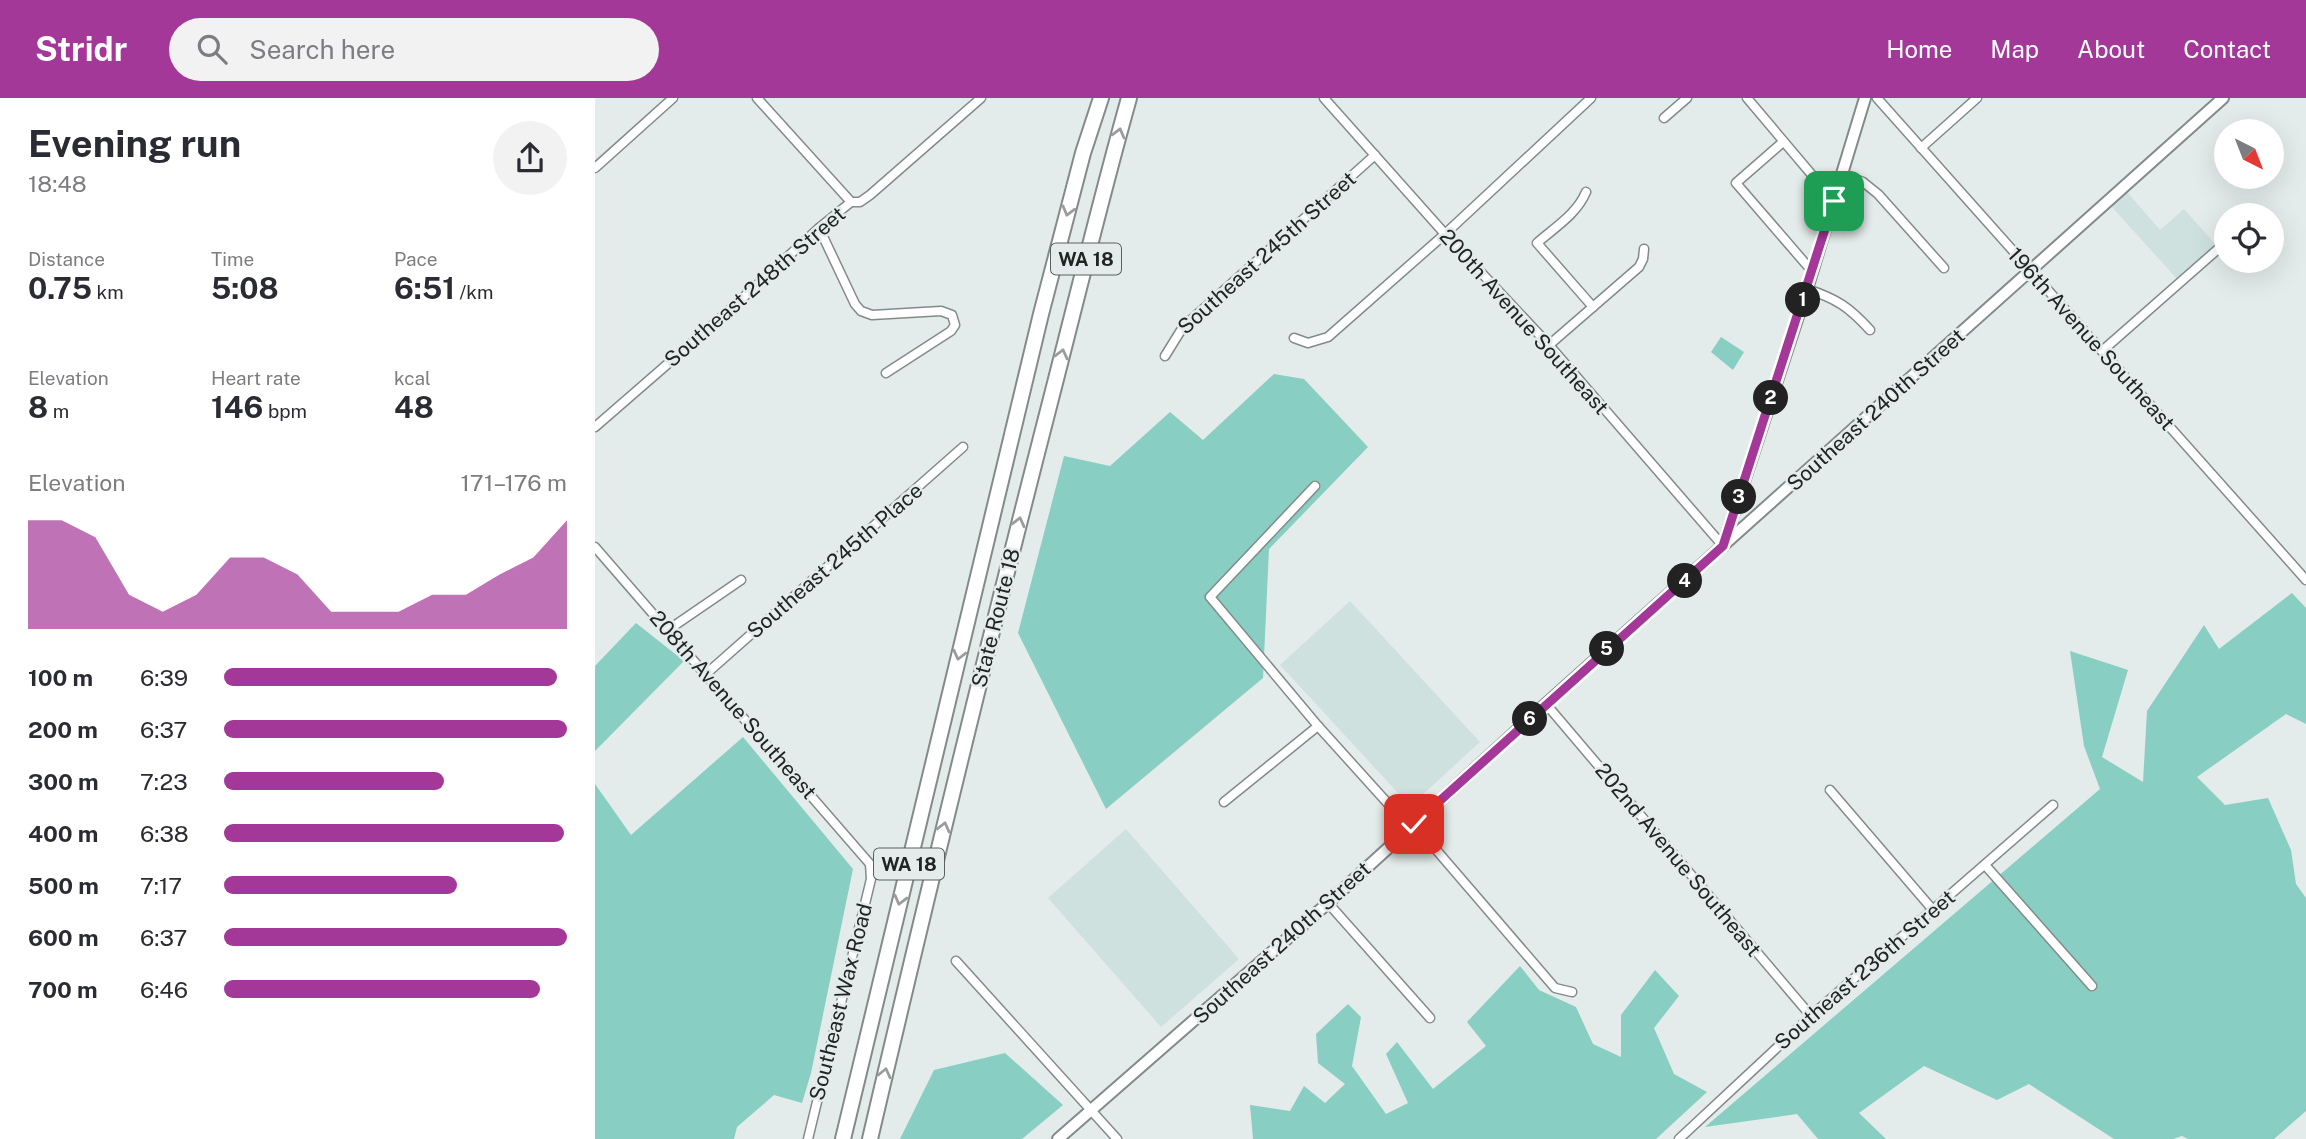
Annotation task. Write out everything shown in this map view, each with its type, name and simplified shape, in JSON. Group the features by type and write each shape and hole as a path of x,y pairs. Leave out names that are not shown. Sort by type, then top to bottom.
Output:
{"highway":[{"name":"State Route 18","path":"843,1139 1041,314 1081,162 1101,98"},
{"name":"State Route 18","path":"870,1139 994,623 1129,98"}],"main road":[{"path":"1723,546 1807,289 1865,98"},
{"name":"Southeast 240th Street","path":"1058,1139 1328,903 1546,704 2223,98"}],"street":[{"path":"595,168 673,98"},
{"path":"757,98 852,202"},
{"name":"Southeast 248th Street","path":"595,427 819,228 852,202 860,202 870,195 981,98"},
{"name":"200th Avenue Southeast","path":"1325,98 1445,234 1549,345 1723,546"},
{"path":"1294,338 1308,343 1328,337 1445,234 1591,98"},
{"path":"1664,118 1687,98"},
{"path":"1747,98 1834,201"},
{"name":"196th Avenue Southeast","path":"1877,98 2306,580"},
{"path":"1921,148 1977,98"},
{"path":"1783,142 1735,183 1811,270"},
{"name":"Southeast 245th Street","path":"1165,356 1184,327 1375,155"},
{"path":"1843,174 1863,182 1878,194 1944,268"},
{"path":"1585,192 1582,202 1537,243 1593,307"},
{"path":"819,228 855,304 861,311 872,315 941,311 951,315 955,325 951,331 886,373"},
{"path":"1549,345 1639,267 1644,249"},
{"path":"2102,351 2214,253"},
{"path":"1807,289 1840,302 1855,313 1870,330"},
{"name":"Southeast 245th Place","path":"706,674 963,447"},
{"path":"1315,486 1210,597 1318,726 1412,826 1555,988 1572,992"},
{"name":"208th Avenue Southeast","path":"595,547 870,864"},
{"path":"668,630 741,580"},
{"name":"202nd Avenue Southeast","path":"1546,704 1811,1016"},
{"path":"1224,802 1318,726"},
{"path":"1830,790 1933,910"},
{"name":"Southeast 236th Street","path":"1679,1139 1811,1016 2053,805"},
{"name":"Southeast Wax Road","path":"808,1139 871,879 870,864"},
{"path":"1985,865 2092,986"},
{"path":"1328,903 1430,1018"},
{"path":"956,961 1117,1139"}],"shaded area":[{"path":"2127,192 2160,230 2184,209 2214,243 2214,247 2177,279 2111,206"},
{"path":"1350,601 1480,742 1410,806 1280,665"},
{"path":"1126,829 1239,959 1161,1027 1048,898"}],"green space":[{"path":"1721,337 1744,352 1733,370 1711,352"},
{"path":"1274,374 1304,379 1368,447 1269,549 1263,678 1106,809 1018,633 1064,456 1110,466 1170,412 1203,440"},
{"path":"2292,593 2306,608 2306,724 2286,714 2197,777 2225,805 2268,798 2291,850 2296,884 2306,898 2306,1111 2274,1139 2188,1139 2182,1136 2173,1139 2114,1139 2029,1084 1997,1100 1924,1066 1859,1113 1886,1139 1818,1139 1797,1114 1705,1127 2100,789 2084,746 2070,651 2128,670 2102,757 2143,782 2147,711 2204,625 2219,649"},
{"path":"636,623 684,661 595,751 595,666"},
{"path":"743,737 853,869 811,1073 802,1103 774,1095 737,1127 734,1139 595,1139 595,784 631,835"},
{"path":"1520,966 1539,990 1576,1007 1593,1044 1621,1057 1621,1015 1655,970 1679,996 1654,1028 1674,1074 1707,1092 1656,1139 1253,1139 1250,1105 1290,1111 1304,1086 1325,1103 1345,1084 1318,1063 1316,1034 1348,1004 1361,1017 1352,1066 1386,1114 1408,1103 1386,1054 1397,1042 1433,1089 1486,1046 1467,1022"},
{"path":"1005,1053 1063,1105 1022,1139 900,1139 934,1070"}],"route":[{"path":"1414,824 1723,546 1834,201"}]}
